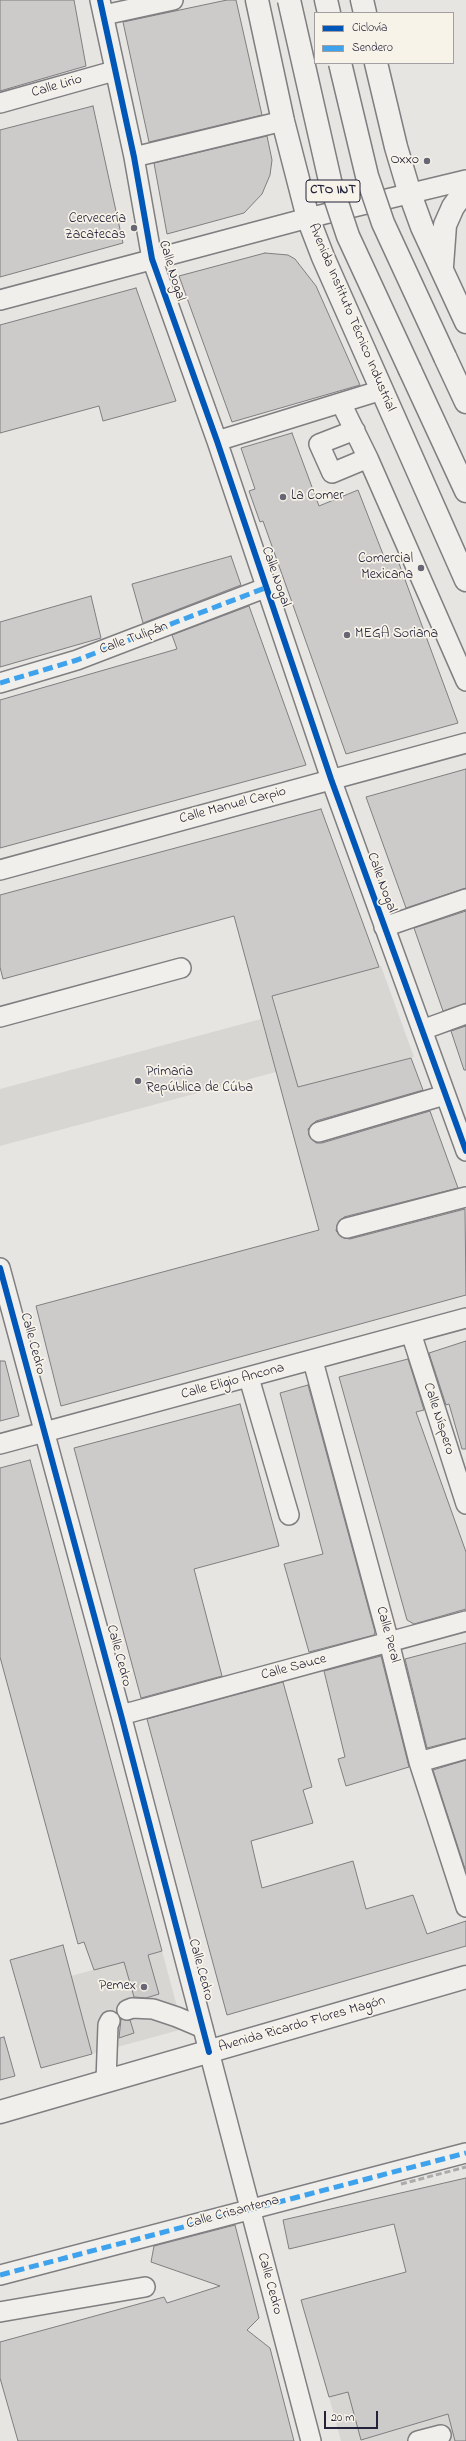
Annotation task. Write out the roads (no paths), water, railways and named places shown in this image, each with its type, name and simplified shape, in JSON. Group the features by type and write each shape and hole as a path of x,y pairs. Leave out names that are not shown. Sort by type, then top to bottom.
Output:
{"main road":[{"name":"Avenida Instituto Técnico Industrial","path":"257,0 283,121 308,218 323,257 466,580"},
{"name":"CTO INT","path":"289,0 331,185 348,236 466,491"},
{"path":"326,0 329,12"},
{"path":"362,0 365,12"},
{"name":"CTO INT","path":"340,64 367,176 383,223 466,402"},
{"path":"376,64 396,147 410,194 466,322"},
{"path":"442,269 445,225 453,207 466,189"},
{"name":"Avenida Ricardo Flores Magón","path":"0,2112 466,1977"}],"street":[{"path":"102,8 173,0"},
{"name":"Calle Nogal","path":"102,8 114,71 134,157 152,259 217,441 265,588 331,779 466,1151"},
{"name":"Calle Lirio","path":"0,103 114,71"},
{"path":"134,157 283,121"},
{"path":"0,300 308,218 466,180"},
{"path":"217,441 382,390"},
{"path":"341,403 368,458 466,681"},
{"path":"354,430 319,444 332,473 368,458"},
{"name":"Calle Tulipán","path":"0,683 77,660 265,588"},
{"name":"Calle Manuel Carpio","path":"0,870 466,743"},
{"path":"384,927 466,899"},
{"path":"0,1017 181,968"},
{"path":"422,1030 466,1014"},
{"path":"319,1132 445,1095"},
{"path":"347,1228 466,1196"},
{"name":"Calle Cedro","path":"0,1268 43,1432 121,1715 248,2196 249,2209 311,2441"},
{"name":"Calle Eligio Ancona","path":"0,1444 313,1361 466,1318"},
{"name":"Calle Níspero","path":"411,1333 466,1504"},
{"name":"Calle Peral","path":"313,1361 389,1642 419,1762 466,1907"},
{"path":"249,1378 289,1516"},
{"name":"Calle Sauce","path":"121,1715 466,1621"},
{"path":"419,1762 466,1749"},
{"path":"126,2010 132,2008 153,2010 178,2017 203,2028"},
{"path":"106,2082 108,2025 110,2021"},
{"name":"Calle Crisantema","path":"0,2275 466,2153"},
{"path":"0,2312 145,2287"},
{"path":"418,2441 441,2435"}],"railway":[{"path":"401,2184 466,2167"}],"place":[{"name":"Oxxo","path":"427,161"},
{"name":"Cervecería Zacatecas","path":"134,228"},
{"name":"La Comer","path":"283,497"},
{"name":"Comercial Mexicana","path":"421,568"},
{"name":"MEGA Soriana","path":"347,635"},
{"name":"Primaria República de Cúba","path":"138,1081"},
{"name":"Pemex","path":"144,1987"}]}
